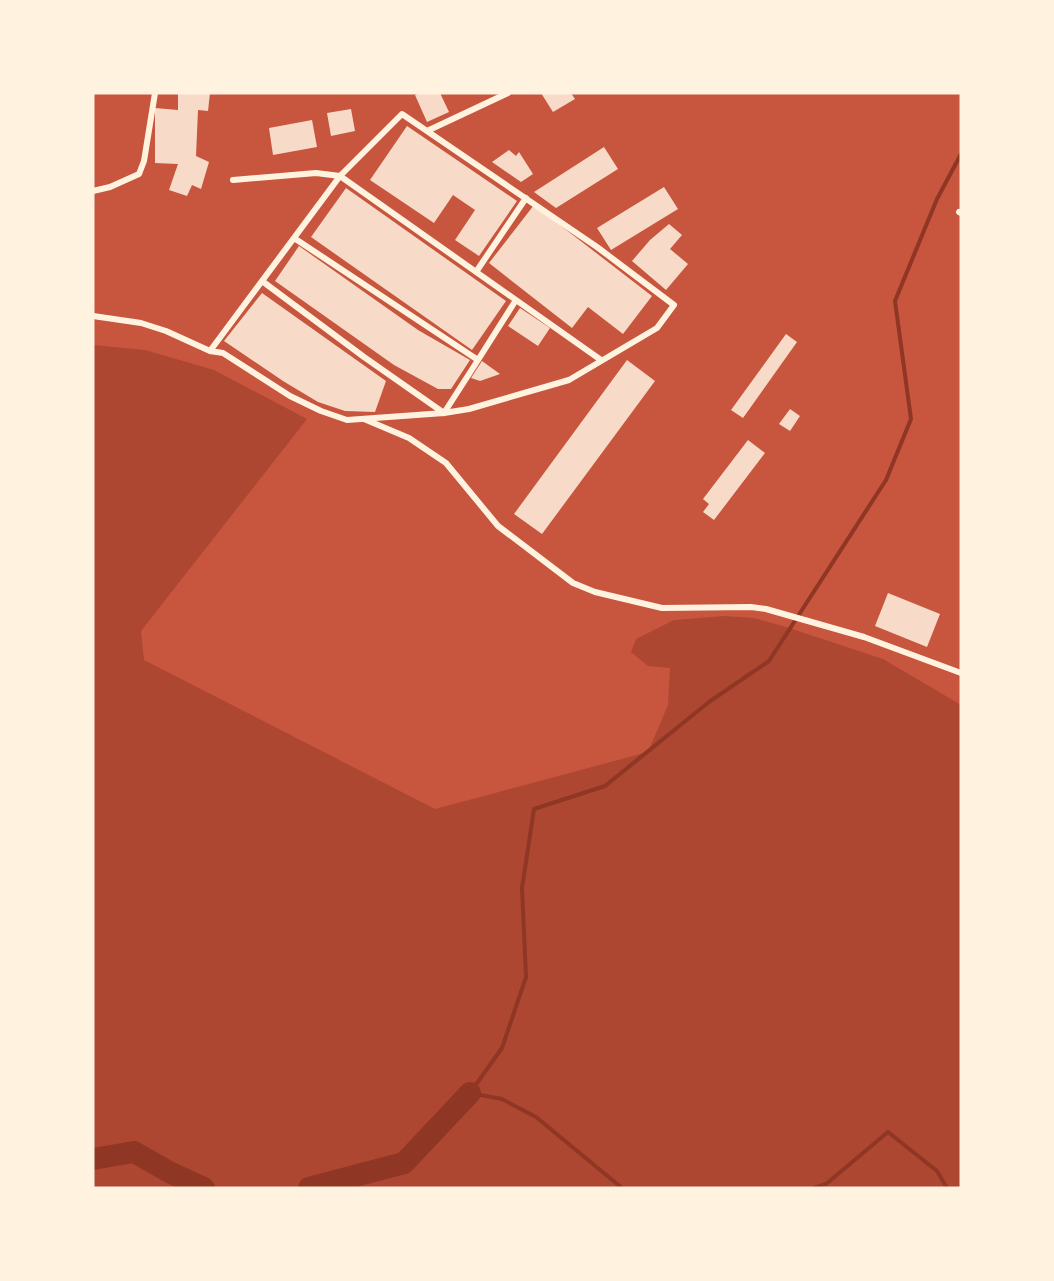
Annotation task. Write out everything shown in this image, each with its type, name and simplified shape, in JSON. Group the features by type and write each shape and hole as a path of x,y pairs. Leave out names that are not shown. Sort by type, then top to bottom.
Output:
{"street":[{"path":"93,191 110,187 139,174 144,161 155,93"},
{"path":"427,131 508,93"},
{"path":"93,316 141,323 166,331 210,351 223,354 290,396 347,420 469,409 569,380 657,328 674,305 597,247 402,114 340,176 210,351"},
{"path":"233,180 316,173 340,176 601,360"},
{"path":"476,272 526,198"},
{"path":"294,238 478,360"},
{"path":"262,280 364,357 444,413"},
{"path":"444,413 516,300"},
{"path":"363,419 409,438 446,463 498,526 573,583 595,592 662,608 750,607 766,609 864,637 961,673"}],"shaded area":[{"path":"93,345 145,350 214,370 307,419 141,631 144,660 435,809 648,752 668,705 670,668 648,666 631,652 636,639 674,620 724,616 754,618 783,626 883,659 961,705 961,1188 93,1188"}],"building":[{"path":"178,93 210,93 208,111 198,110 196,156 209,162 201,189 192,185 187,196 169,190 178,164 155,163 155,108 178,110"},
{"path":"440,93 449,112 427,122 415,95"},
{"path":"541,93 571,93 575,99 553,112"},
{"path":"351,109 355,131 331,136 327,113"},
{"path":"312,120 317,147 273,155 269,128"},
{"path":"407,126 517,201 479,256 455,240 475,210 453,195 434,223 370,180"},
{"path":"604,147 618,169 556,208 534,192"},
{"path":"509,150 516,156 519,152 533,174 521,182 492,162"},
{"path":"664,187 678,209 611,250 597,228"},
{"path":"346,188 506,301 472,350 311,237"},
{"path":"534,205 652,296 623,334 588,307 572,328 489,263"},
{"path":"669,224 682,235 670,249 688,264 666,290 632,261 650,240"},
{"path":"299,246 418,330 470,360 451,389 438,389 394,365 275,281"},
{"path":"262,293 386,381 375,412 345,411 318,402 224,341"},
{"path":"520,308 550,328 538,346 508,326"},
{"path":"786,334 797,342 743,418 731,410"},
{"path":"627,360 655,381 542,534 514,514"},
{"path":"482,361 500,374 480,381 471,378"},
{"path":"790,409 800,416 790,431 779,424"},
{"path":"748,440 765,453 714,520 703,512 709,504 703,499"},
{"path":"888,593 940,614 927,647 875,626"}],"waterway":[{"path":"622,1188 536,1117 502,1099 470,1093 502,1048 526,977 522,888 534,809 605,786 709,702 769,661 886,480 911,419 895,301 937,199 961,154"},
{"path":"309,1188 404,1163 470,1093"},
{"path":"814,1188 826,1184 888,1132 937,1171 947,1188"},
{"path":"93,1159 134,1152 204,1188"}]}
